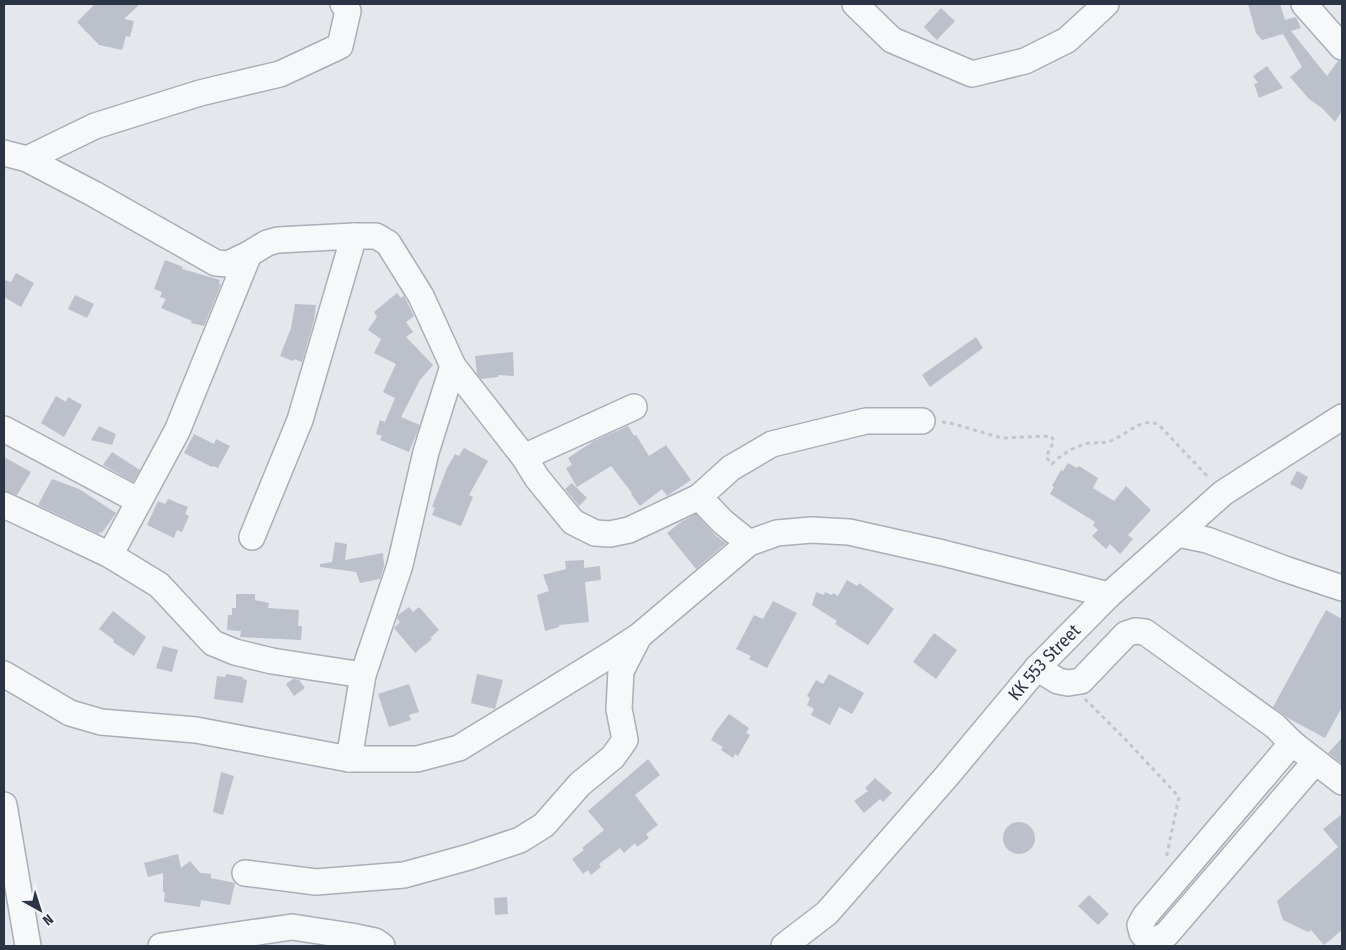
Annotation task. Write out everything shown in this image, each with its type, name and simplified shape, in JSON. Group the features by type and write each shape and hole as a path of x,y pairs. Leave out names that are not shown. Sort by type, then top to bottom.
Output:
{"street":[{"path":"15,156 95,126 200,93 280,74 340,46 348,11 343,4"},
{"path":"856,4 892,40 972,74 1026,61 1067,40 1106,4"},
{"path":"1304,4 1342,47"},
{"path":"15,156 94,194 216,263 228,264 267,243 278,240 376,236 388,242 421,296 453,366 524,457 537,478 573,522 595,533 610,534 629,530 699,497 731,468 772,444 866,421 922,421"},
{"path":"252,537 300,420 354,236"},
{"path":"110,555 177,431 249,254"},
{"path":"349,758 363,675 400,565 426,452 453,366"},
{"path":"524,457 634,407"},
{"name":"KK 553 Street","path":"784,946 827,913 946,777 1037,668 1109,596 1223,493 1342,417"},
{"path":"4,429 139,501"},
{"path":"699,497 723,522 749,543"},
{"path":"4,505 110,555 159,585 213,643 234,652 363,675"},
{"path":"4,674 70,713 101,722 196,730 349,758 417,759 459,748 639,636 749,543 777,534 811,530 849,532 943,553 1109,596"},
{"path":"1178,534 1207,540 1342,588"},
{"path":"1037,668 1058,681 1068,683 1081,681 1126,634 1135,631 1145,632 1275,726 1292,743 1342,782"},
{"path":"245,873 316,882 404,875 469,857 520,840 544,825 580,784 613,757 625,740 619,709 621,671 639,636"},
{"path":"1292,743 1145,916 1140,925 1142,933 1147,939 1155,940 1166,935 1315,762"},
{"path":"4,805 7,844 28,946"},
{"path":"161,946 292,927 375,941 382,946"}],"path":[{"path":"922,421 950,423 1002,438 1051,436 1054,441 1046,457 1052,464 1058,456 1070,450 1090,443 1101,444 1142,423 1153,422 1159,425 1223,493"},
{"path":"1068,683 1126,740 1178,797 1164,865"}],"building":[{"path":"95,4 140,4 124,19 134,21 130,37 126,36 122,50 99,45 77,22"},
{"path":"1248,4 1280,4 1285,20 1296,17 1301,28 1291,31 1327,76 1338,61 1342,61 1342,111 1335,122 1322,108 1309,99 1290,77 1302,67 1283,34 1262,40 1256,33"},
{"path":"941,8 955,21 937,40 924,27"},
{"path":"1267,66 1283,88 1259,98 1254,84 1258,83 1253,76"},
{"path":"165,260 183,267 182,269 220,280 219,284 221,284 204,326 191,323 192,321 161,308 166,299 160,297 162,292 154,289"},
{"path":"16,273 34,283 21,307 4,297 4,280 11,282"},
{"path":"397,293 401,298 404,296 414,316 406,322 413,332 406,337 433,365 420,380 401,417 420,425 409,452 380,440 382,436 376,434 380,420 385,422 395,398 383,392 396,364 374,353 381,339 368,330 377,317 374,312"},
{"path":"75,295 94,304 87,318 68,309"},
{"path":"295,304 316,305 314,320 302,362 280,356 291,328"},
{"path":"976,337 983,348 930,387 922,375"},
{"path":"513,352 514,376 498,375 498,377 481,379 477,374 475,356"},
{"path":"56,396 66,402 68,397 82,405 64,437 41,423"},
{"path":"99,426 116,434 112,445 91,440"},
{"path":"628,426 649,456 666,445 691,480 667,496 662,489 640,506 611,466 577,487 566,468 572,465 568,458 594,441"},
{"path":"194,434 214,444 216,439 230,446 218,468 212,467 184,453"},
{"path":"464,448 488,461 469,495 473,497 461,526 432,515 435,508 432,507 447,468 455,454 459,456"},
{"path":"112,452 140,470 133,482 103,465"},
{"path":"4,457 31,472 17,495 4,491"},
{"path":"1068,463 1077,468 1079,466 1098,478 1093,488 1114,501 1126,486 1151,510 1128,535 1133,539 1120,554 1110,544 1106,549 1092,536 1098,530 1093,525 1095,522 1050,494 1054,487 1052,486 1061,470 1063,471"},
{"path":"1297,471 1308,477 1302,490 1290,484"},
{"path":"52,479 79,489 116,513 102,533 100,532 99,534 38,505"},
{"path":"572,483 587,498 579,506 565,489"},
{"path":"168,499 188,507 185,514 189,516 182,532 177,530 174,538 147,525 158,501 165,504"},
{"path":"696,514 716,536 726,543 696,569 667,533 681,522"},
{"path":"335,542 347,544 345,560 383,553 384,566 380,579 360,583 356,572 320,567 320,564 332,562"},
{"path":"584,560 584,568 600,566 601,580 585,582 589,622 559,625 559,627 545,631 537,595 549,591 543,575 566,569 565,561"},
{"path":"847,580 857,586 859,583 894,609 868,645 835,624 837,621 812,605 816,592 824,595 825,592 832,595 833,593 838,596"},
{"path":"236,594 255,594 255,600 269,603 268,608 299,610 298,626 302,626 301,640 240,637 241,631 227,630 228,615 232,615 232,608 236,608"},
{"path":"773,601 797,613 767,668 749,659 751,656 736,649 754,615 763,619"},
{"path":"409,607 413,612 419,607 439,630 430,638 432,639 415,653 394,628 400,622 397,618 398,615"},
{"path":"1326,610 1342,619 1342,707 1325,738 1288,718 1273,707"},
{"path":"113,611 146,637 134,656 113,642 114,640 99,629"},
{"path":"934,633 957,650 936,679 913,662"},
{"path":"163,646 178,650 172,672 156,668"},
{"path":"226,674 243,677 243,679 247,680 243,703 214,699 217,676 225,677"},
{"path":"477,674 503,680 495,709 471,703"},
{"path":"829,674 864,693 852,714 839,707 830,725 811,715 814,709 807,705 810,698 807,696 816,680 823,684"},
{"path":"293,679 299,680 305,688 294,696 286,684"},
{"path":"409,684 419,712 409,715 411,720 389,727 378,694"},
{"path":"729,714 749,728 746,733 750,735 738,756 735,754 733,758 721,750 723,747 711,740"},
{"path":"1342,738 1342,764 1328,753"},
{"path":"648,759 660,775 635,795 658,825 646,834 649,838 637,847 635,843 624,853 620,848 599,864 601,867 591,875 588,870 583,874 572,859 604,830 588,811"},
{"path":"221,772 234,776 223,815 213,812"},
{"path":"875,778 892,793 883,802 880,799 864,813 854,801 868,791 865,788"},
{"path":"1342,814 1342,930 1324,945 1311,930 1308,932 1283,920 1277,901 1338,847 1323,829"},
{"path":"1019,822 1031,826 1035,838 1031,850 1019,854 1007,850 1003,838 1007,826"},
{"path":"178,854 181,868 190,861 200,873 211,874 211,878 235,883 230,905 201,900 200,907 164,902 163,873 148,877 144,863"},
{"path":"1089,895 1109,914 1098,925 1078,906"},
{"path":"507,897 508,914 495,915 494,898"}]}
